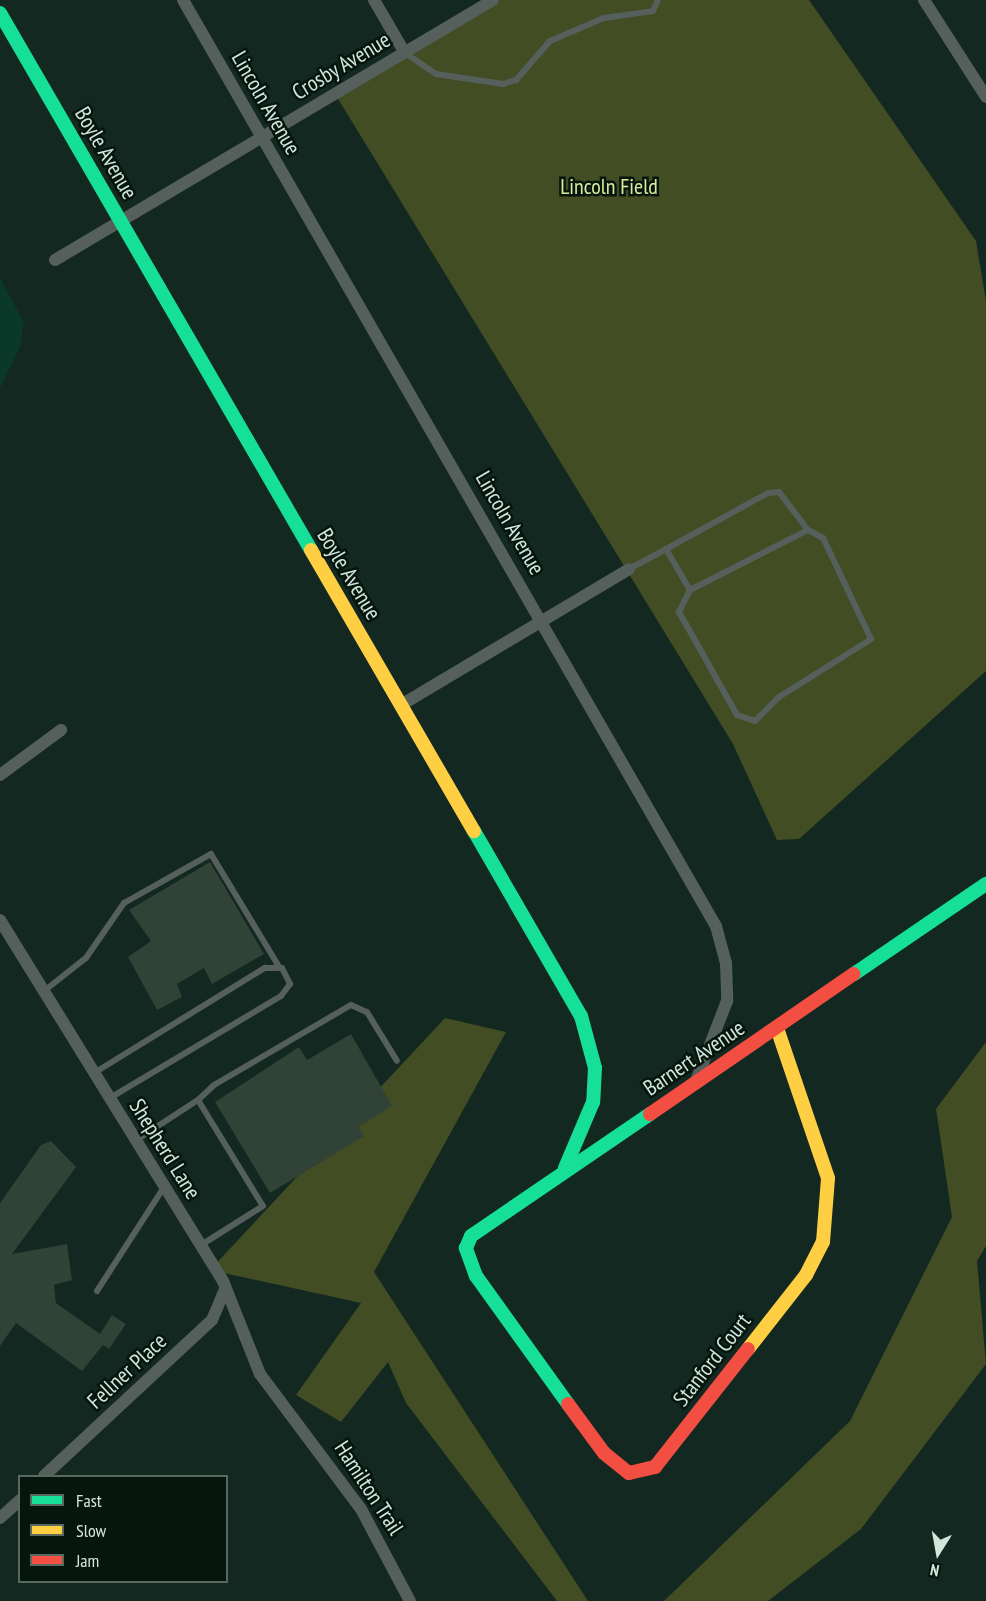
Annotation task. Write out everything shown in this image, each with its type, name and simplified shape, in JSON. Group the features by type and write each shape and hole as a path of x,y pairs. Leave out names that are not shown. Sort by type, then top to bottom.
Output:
{"street":[{"name":"Lincoln Avenue","path":"183,0 716,926 726,963 727,1001 695,1082"},
{"path":"374,0 405,54"},
{"name":"Crosby Avenue","path":"55,260 493,0"},
{"path":"924,0 986,97"},
{"name":"Boyle Avenue","path":"0,13 401,705 589,1035 595,1068 593,1102 564,1170"},
{"path":"401,705 629,568"},
{"path":"0,775 61,730"},
{"name":"Barnert Avenue","path":"483,1286 467,1262 471,1236 564,1170 777,1028 986,884"},
{"name":"Shepherd Lane","path":"0,920 201,1245 225,1290 260,1374 285,1402"},
{"name":"Stanford Court","path":"483,1286 612,1462 629,1473 654,1467 806,1275 823,1242 828,1178 777,1028"},
{"name":"Fellner Place","path":"45,1475 213,1320 225,1290"},
{"name":"Hamilton Trail","path":"285,1402 361,1509 410,1601"},
{"path":"0,1518 18,1502"}],"lane":[{"path":"405,54 436,74 503,84 516,80 550,41 604,18 653,11 658,0"},
{"path":"629,568 768,493 779,492 808,530 823,538 871,639 779,697 756,721 737,715 679,612 690,590 808,530"},
{"path":"666,549 690,590"},
{"path":"43,991 86,958 124,903 211,854 290,984 281,996 109,1099"},
{"path":"93,1073 278,965"},
{"path":"135,1141 198,1100 214,1085 351,1005 367,1012 396,1061"},
{"path":"198,1100 263,1206 201,1245"},
{"path":"97,1292 165,1187"}],"shaded area":[{"path":"0,278 24,322 20,347 0,388"}],"green space":[{"name":"Lincoln Field","path":"487,0 809,0 976,241 986,301 986,671 799,839 777,840 733,744 332,89"},
{"path":"445,1018 506,1032 374,1272 588,1601 557,1601 406,1403 388,1362 341,1422 296,1395 361,1303 210,1270"},
{"path":"986,1042 986,1246 977,1261 986,1364 861,1529 768,1601 664,1601 850,1421 952,1217 936,1109"}],"building":[{"path":"210,862 264,954 212,984 204,968 177,984 182,997 157,1010 128,957 151,941 129,910"},
{"path":"351,1034 392,1106 358,1127 364,1136 270,1193 215,1102 299,1047 307,1060"},
{"path":"51,1141 76,1167 12,1254 67,1244 72,1280 54,1285 56,1303 100,1334 112,1315 126,1324 109,1349 103,1345 82,1371 16,1323 0,1346 0,1203 41,1145"}],"traffic: fast":[{"path":"0,13 311,550"},
{"path":"474,831 581,1016 595,1068 593,1102 565,1168"},
{"path":"854,974 986,884"},
{"path":"568,1404 476,1276 466,1248 471,1236 650,1114"}],"traffic: slow":[{"path":"311,550 474,831"},
{"path":"748,1349 806,1275 823,1242 828,1178 777,1028"}],"traffic: jam":[{"path":"650,1114 854,974"},
{"path":"568,1404 604,1453 629,1473 655,1467 748,1349"}]}
